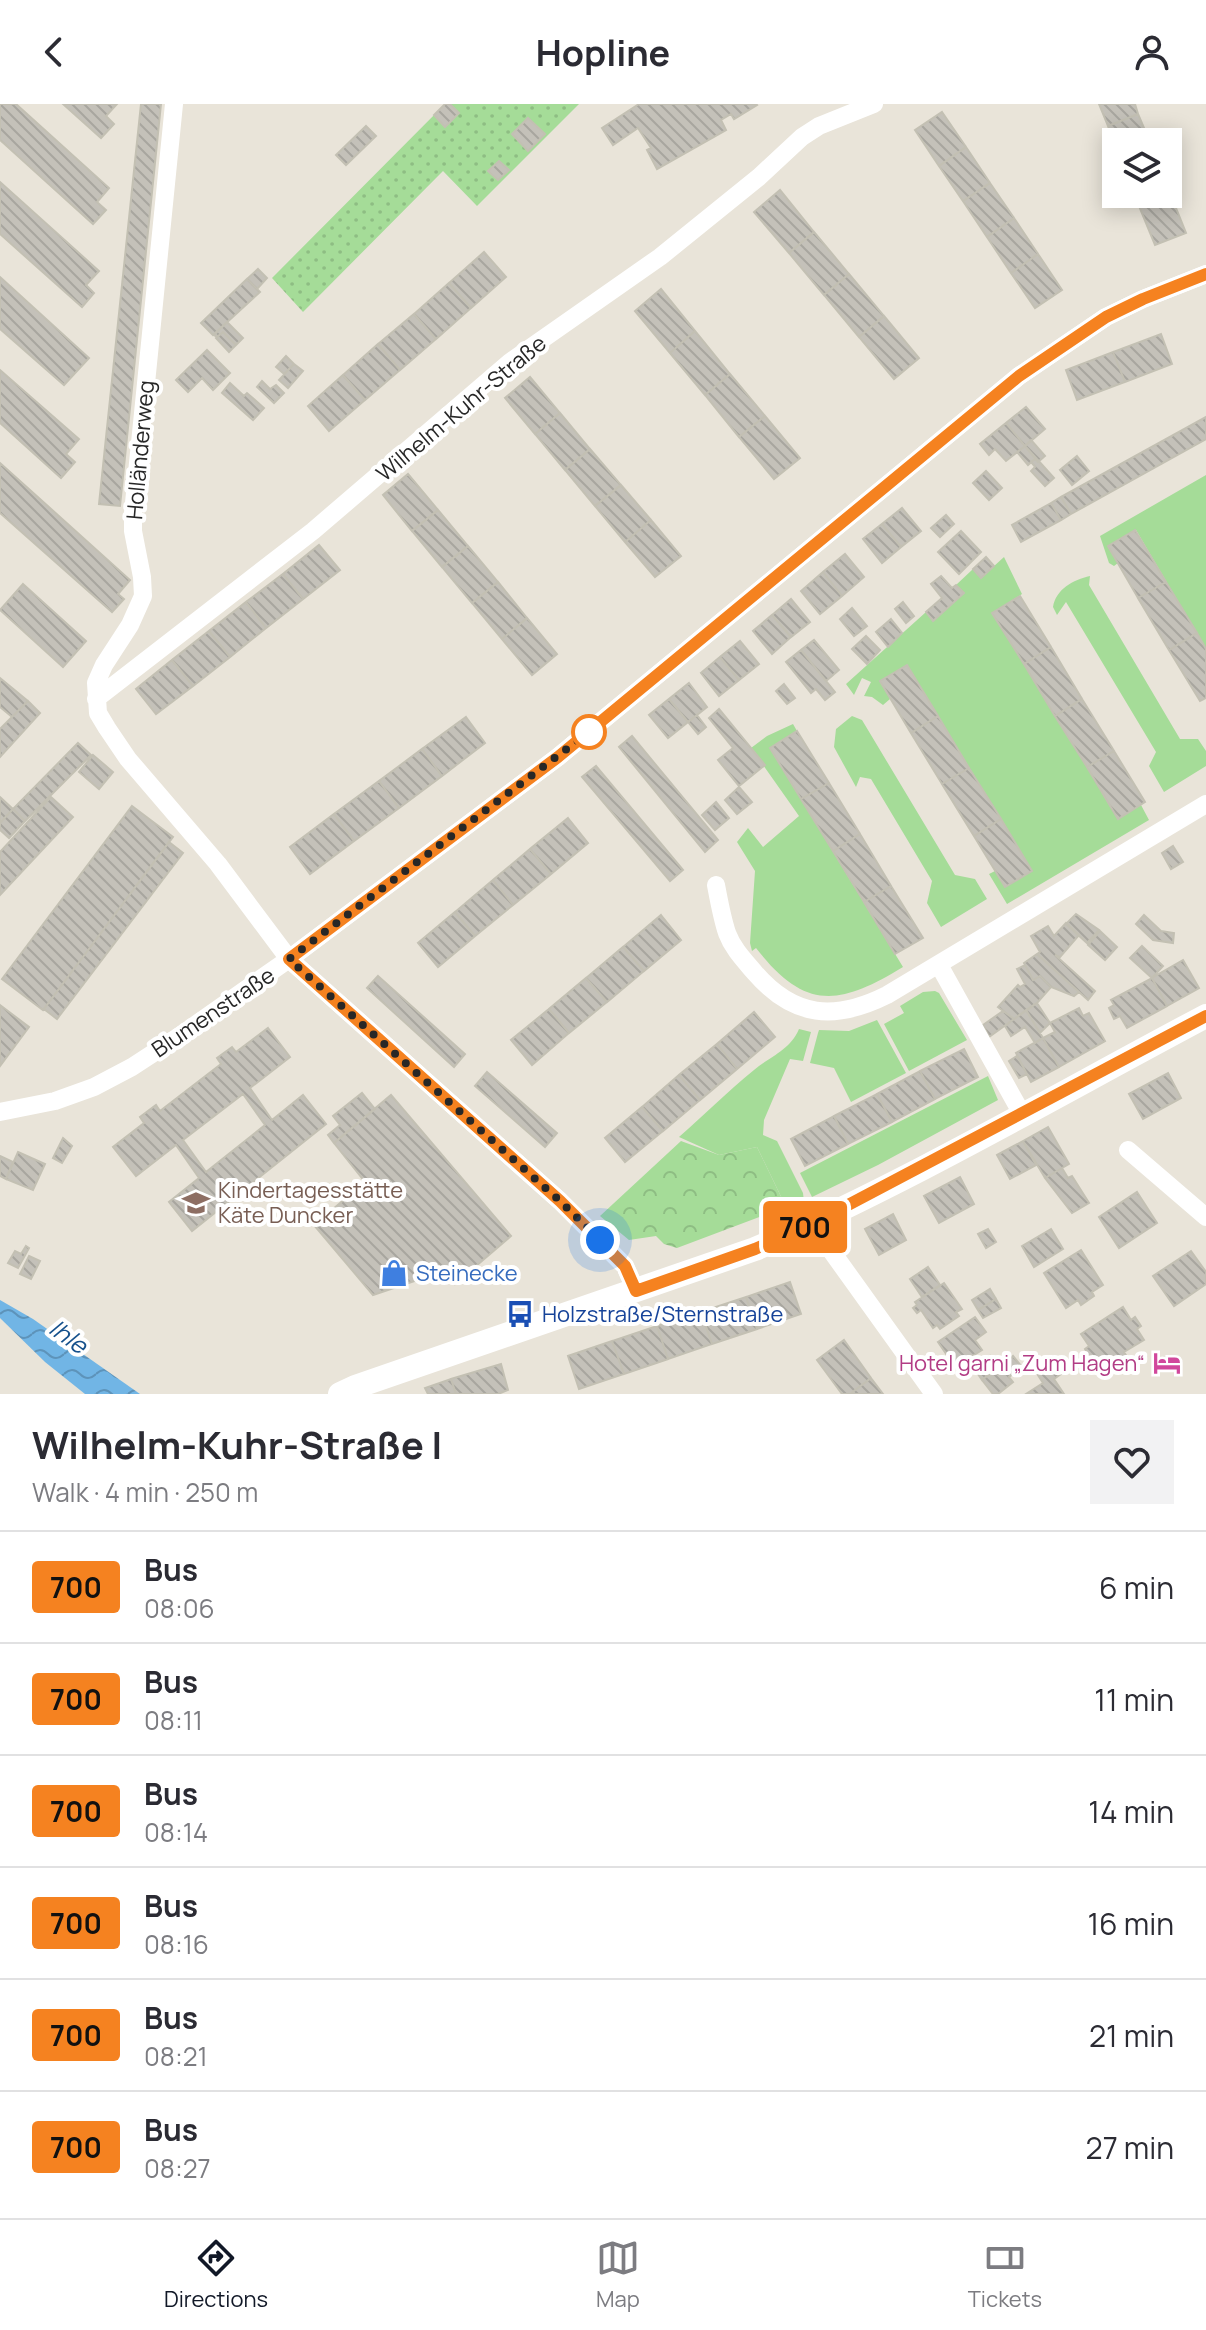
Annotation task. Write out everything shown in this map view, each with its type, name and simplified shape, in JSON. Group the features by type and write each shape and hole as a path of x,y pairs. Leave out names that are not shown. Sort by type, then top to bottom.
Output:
{"street":[{"name":"Holländerweg","path":"96,699 96,683 104,665 130,625 143,596 133,513 174,104"},
{"name":"Wilhelm-Kuhr-Straße","path":"96,699 336,512 510,362 660,257 759,177 802,137 845,114 874,104"},
{"path":"96,699 98,713 128,759 218,864 289,959 558,757 1019,376 1106,317 1206,274"},
{"path":"716,885 727,934 735,949 767,987 780,998 804,1009 829,1012 856,1009 939,965 1007,921 1206,804"},
{"name":"Blumenstraße","path":"0,1112 55,1101 94,1087 132,1067 289,959 560,1201 625,1266 636,1291"},
{"path":"939,965 1022,1114"},
{"path":"340,1394 755,1249 812,1224 1206,1016"},
{"path":"1128,1150 1206,1217"},
{"path":"812,1224 934,1394"}],"green space":[{"path":"445,104 579,104 477,206 443,171 303,312 272,278"},
{"path":"1206,475 1206,649 1136,530 1108,546 1118,563 1114,566 1109,563 1100,536"},
{"path":"1004,557 1022,594 993,613 1118,818 1141,805 1149,820 1007,904 989,874 995,871 1005,887 1032,871 907,665 880,681 890,699 883,705 872,697 864,696 871,682 862,678 854,695 846,684 926,612 934,620 963,594 956,585 973,569 981,578"},
{"path":"1090,576 1089,585 1180,739 1198,739 1206,751 1206,766 1164,792 1149,766 1156,752 1066,602 1057,615 1053,607 1066,586"},
{"path":"852,716 862,720 955,875 975,879 987,899 941,927 927,903 932,881 871,779 860,777 856,787 834,747 836,729"},
{"path":"793,724 797,731 770,748 903,967 841,995 824,996 807,992 791,983 756,948 752,951 750,943 755,871 737,842 748,828 763,847 799,816 751,748 767,736"},
{"path":"935,991 967,1040 909,1071 884,1024 904,1013 900,1006 923,992"},
{"path":"877,1020 906,1073 851,1102 834,1068 810,1063 818,1033 819,1030 849,1031"},
{"path":"799,1029 811,1032 803,1061 790,1059 764,1120 763,1135 777,1141 803,1193 804,1202 787,1209 757,1147 719,1155 679,1137 744,1078 785,1048"},
{"path":"988,1076 998,1100 812,1197 800,1173"},
{"path":"681,1141 719,1155 757,1147 786,1207 677,1248 664,1244 656,1236 629,1240 600,1216"}],"water":[{"path":"0,1300 33,1319 140,1394 85,1394 45,1362 0,1318"}],"building":[{"path":"0,104 16,104 109,188 97,202 106,210 93,224 0,140"},
{"path":"63,104 117,104 106,116 114,124 101,138"},
{"path":"141,104 161,104 120,506 99,504"},
{"path":"445,104 450,104 459,113 445,127 434,115"},
{"path":"639,104 757,105 734,119 731,114 721,120 726,130 657,169 647,150 651,148 638,128 613,145 602,128"},
{"path":"1099,104 1135,104 1138,114 1108,126"},
{"path":"942,112 966,147 939,166 915,130"},
{"path":"1138,114 1144,128 1109,128"},
{"path":"528,118 545,134 528,151 512,134"},
{"path":"366,126 376,136 346,165 336,155"},
{"path":"966,147 990,183 963,201 939,166"},
{"path":"499,161 509,170 498,180 488,171"},
{"path":"0,182 99,271 86,285 94,293 82,307 0,234"},
{"path":"990,183 1014,218 987,237 963,201"},
{"path":"780,190 814,232 789,253 754,212"},
{"path":"1140,208 1176,208 1186,233 1155,245"},
{"path":"1014,218 1038,254 1011,273 987,237"},
{"path":"814,232 849,274 824,295 789,253"},
{"path":"484,252 506,277 471,308 449,283"},
{"path":"1038,254 1062,290 1035,308 1011,273"},
{"path":"258,269 267,278 257,289 247,279"},
{"path":"849,274 884,316 859,337 824,295"},
{"path":"0,277 89,358 64,385 0,329"},
{"path":"247,279 260,292 213,335 201,323"},
{"path":"449,283 471,308 436,339 414,314"},
{"path":"661,289 695,331 670,353 635,311"},
{"path":"414,314 436,339 400,370 378,344"},
{"path":"884,316 919,358 894,379 859,337"},
{"path":"227,322 243,338 236,345 223,332 217,337 214,335"},
{"path":"695,331 730,374 705,395 670,353"},
{"path":"223,332 236,345 229,352 216,338"},
{"path":"1161,334 1172,364 1125,382 1113,352"},
{"path":"378,344 400,370 365,400 343,375"},
{"path":"207,350 230,373 213,390 202,378 188,392 176,380"},
{"path":"1113,352 1125,382 1077,400 1066,370"},
{"path":"286,356 294,364 284,374 276,367"},
{"path":"294,364 303,371 288,388 279,380"},
{"path":"0,370 79,439 66,454 75,462 61,478 0,423"},
{"path":"730,374 765,416 739,437 705,395"},
{"path":"343,375 365,400 329,431 308,406"},
{"path":"530,377 560,413 535,434 505,398"},
{"path":"262,381 270,389 276,385 284,393 274,403 257,387"},
{"path":"230,383 264,408 253,420 222,393"},
{"path":"1026,407 1045,429 1025,446 1006,423"},
{"path":"560,413 590,449 565,470 535,434"},
{"path":"765,416 800,458 774,479 739,437"},
{"path":"1206,417 1206,439 1071,514 1061,497"},
{"path":"1006,423 1025,446 1006,461 995,449 989,455 980,444"},
{"path":"1031,440 1045,456 1038,462 1025,446"},
{"path":"1025,446 1036,458 1028,465 1017,452"},
{"path":"590,449 621,485 595,506 565,470"},
{"path":"1077,456 1089,471 1072,485 1060,470"},
{"path":"1036,458 1054,478 1045,486 1031,471 1035,467 1031,462"},
{"path":"0,463 130,580 118,594 124,599 112,612 0,513"},
{"path":"986,471 1002,488 989,500 973,483"},
{"path":"408,474 438,510 412,531 383,495"},
{"path":"621,485 651,520 625,542 595,506"},
{"path":"1061,497 1071,514 1061,520 1051,503"},
{"path":"1051,503 1061,520 1021,542 1012,525"},
{"path":"902,508 921,531 901,547 882,524"},
{"path":"438,510 468,546 442,567 412,531"},
{"path":"946,515 954,524 940,537 931,528"},
{"path":"651,520 681,556 655,577 625,542"},
{"path":"882,524 901,547 882,563 863,539"},
{"path":"1135,530 1166,582 1138,598 1108,546"},
{"path":"961,531 981,552 959,574 938,552"},
{"path":"319,545 340,570 303,599 283,574"},
{"path":"468,546 498,582 472,603 442,567"},
{"path":"845,554 864,577 842,596 823,572"},
{"path":"986,557 994,566 981,578 973,569"},
{"path":"823,572 842,596 820,614 801,591"},
{"path":"283,574 303,599 266,628 246,602"},
{"path":"941,576 952,588 956,585 964,593 933,621 926,612 942,598 931,584"},
{"path":"498,582 527,618 502,639 472,603"},
{"path":"1166,582 1197,633 1169,650 1138,598"},
{"path":"23,584 86,641 63,667 0,610"},
{"path":"1020,596 1051,647 1024,664 992,613"},
{"path":"791,599 810,622 791,637 772,615"},
{"path":"246,602 266,628 230,657 209,631"},
{"path":"903,602 914,616 906,623 895,609"},
{"path":"852,608 867,626 854,636 840,619"},
{"path":"772,615 791,637 772,654 753,631"},
{"path":"527,618 557,654 532,675 502,639"},
{"path":"891,619 902,633 888,647 876,632"},
{"path":"209,631 230,657 193,686 172,660"},
{"path":"1197,633 1206,649 1206,698 1200,701 1169,650"},
{"path":"866,636 880,650 867,664 852,649"},
{"path":"814,640 839,670 826,681 801,650"},
{"path":"740,641 759,664 739,680 720,657"},
{"path":"1051,647 1082,699 1055,716 1024,664"},
{"path":"801,650 835,692 825,700 816,689 811,693 786,662"},
{"path":"720,657 739,680 719,696 701,673"},
{"path":"172,660 193,686 156,714 136,689"},
{"path":"907,665 938,716 911,733 880,681"},
{"path":"0,678 28,701 12,717 0,707"},
{"path":"689,683 707,707 688,722 669,699"},
{"path":"784,684 795,698 787,704 776,691"},
{"path":"669,699 688,722 668,738 649,715"},
{"path":"1082,699 1114,751 1087,767 1055,716"},
{"path":"28,701 40,713 0,757 0,729"},
{"path":"719,709 765,765 739,786 718,760 733,748 709,718"},
{"path":"697,715 706,727 698,734 688,722"},
{"path":"938,716 969,768 942,784 911,733"},
{"path":"466,717 485,743 442,776 422,749"},
{"path":"797,731 829,783 801,799 770,748"},
{"path":"632,736 718,840 705,852 619,747"},
{"path":"78,743 91,755 25,821 13,809"},
{"path":"422,749 442,776 399,808 379,781"},
{"path":"1114,751 1145,802 1118,819 1087,767"},
{"path":"93,755 113,772 99,789 79,772"},
{"path":"596,766 683,870 670,881 582,777"},
{"path":"969,768 1001,819 974,836 942,784"},
{"path":"379,781 399,808 354,841 334,814"},
{"path":"829,783 860,834 833,851 801,799"},
{"path":"739,787 752,802 737,814 725,800"},
{"path":"0,797 13,809 0,823"},
{"path":"51,797 73,817 0,895 0,852"},
{"path":"716,802 729,818 715,830 702,815"},
{"path":"132,806 173,837 43,1010 2,979"},
{"path":"13,809 25,821 9,838 0,830 0,823"},
{"path":"334,814 354,841 310,874 290,847"},
{"path":"568,818 588,843 551,874 530,849"},
{"path":"1001,819 1032,871 1005,887 974,836"},
{"path":"860,834 891,886 864,902 833,851"},
{"path":"169,842 183,853 57,1019 44,1009"},
{"path":"1173,846 1183,862 1171,869 1162,853"},
{"path":"530,849 551,874 513,905 493,880"},
{"path":"493,880 513,905 475,936 455,912"},
{"path":"891,886 923,938 895,954 864,902"},
{"path":"455,912 475,936 438,967 418,943"},
{"path":"1076,914 1099,930 1087,943 1066,924"},
{"path":"661,915 681,940 644,971 623,947"},
{"path":"1144,915 1161,931 1174,933 1173,943 1153,940 1136,924"},
{"path":"1066,923 1079,935 1060,957 1055,955 1095,991 1088,1000 1037,954 1040,952 1031,936 1048,926 1054,936"},
{"path":"1100,931 1117,947 1105,960 1088,945"},
{"path":"1142,946 1163,966 1152,978 1130,958"},
{"path":"623,947 644,971 607,1002 586,978"},
{"path":"1037,954 1079,992 1074,996 1051,987 1040,976 1033,980 1024,963"},
{"path":"1183,960 1199,988 1167,1006 1152,978"},
{"path":"1025,965 1033,980 1040,976 1051,987 1037,1003 1014,1019 998,1007 1018,985 1025,984 1017,969"},
{"path":"378,976 465,1054 454,1067 367,988"},
{"path":"586,978 607,1002 569,1033 549,1009"},
{"path":"1152,978 1167,1006 1127,1028 1120,1016 1114,1019 1109,1008 1114,1005 1111,1000"},
{"path":"1037,1003 1050,1023 1040,1033 1026,1010"},
{"path":"0,1005 29,1027 0,1066"},
{"path":"1079,1008 1083,1016 1089,1013 1105,1041 1059,1067 1043,1038 1055,1032 1050,1023"},
{"path":"549,1009 569,1033 532,1065 511,1040"},
{"path":"1026,1010 1043,1038 1035,1043 1025,1027 1011,1036 1005,1026"},
{"path":"1003,1011 1014,1019 989,1037 983,1025"},
{"path":"754,1012 775,1037 737,1069 717,1044"},
{"path":"268,1028 290,1057 250,1088 272,1120 303,1095 326,1124 192,1231 169,1202 199,1178 176,1145 136,1176 113,1147 144,1123 140,1117 156,1105 160,1111 221,1064 217,1058 232,1047 236,1052","holes":["243,1094 265,1125 206,1172 183,1140"]},
{"path":"1043,1038 1059,1067 1031,1082 1016,1053"},
{"path":"717,1044 737,1069 700,1100 679,1075"},
{"path":"964,1049 978,1077 935,1099 920,1071"},
{"path":"1017,1056 1027,1074 1019,1078 1009,1061"},
{"path":"920,1071 935,1099 892,1122 877,1094"},
{"path":"487,1072 557,1133 545,1147 475,1086"},
{"path":"1168,1073 1181,1098 1143,1119 1129,1094"},
{"path":"679,1075 700,1100 663,1131 642,1107"},
{"path":"362,1093 375,1109 334,1143 328,1135 340,1125 333,1116"},
{"path":"877,1094 892,1122 848,1144 834,1116"},
{"path":"391,1095 511,1236 455,1284 444,1271 373,1295 314,1225 365,1182 334,1143"},
{"path":"642,1107 663,1131 625,1162 605,1138"},
{"path":"834,1116 848,1144 805,1166 791,1139"},
{"path":"1048,1127 1069,1164 1045,1178 1023,1141"},
{"path":"63,1138 72,1146 62,1163 53,1158"},
{"path":"1023,1141 1036,1165 1010,1179 997,1155"},
{"path":"18,1152 45,1164 33,1190 6,1179"},
{"path":"0,1156 13,1162 6,1179 0,1176"},
{"path":"1062,1168 1068,1178 1072,1176 1089,1203 1072,1213 1045,1178"},
{"path":"960,1177 974,1204 939,1223 924,1196"},
{"path":"1137,1192 1157,1223 1119,1248 1099,1217"},
{"path":"893,1214 906,1240 879,1255 865,1229"},
{"path":"988,1229 996,1242 986,1248 978,1234"},
{"path":"1051,1229 1063,1249 1034,1267 1022,1246"},
{"path":"26,1246 29,1248 18,1268 8,1263 15,1251 21,1254"},
{"path":"1081,1250 1103,1285 1081,1305 1078,1300 1066,1308 1044,1273"},
{"path":"1191,1251 1206,1272 1206,1284 1174,1306 1153,1276"},
{"path":"29,1256 40,1261 31,1279 20,1274"},
{"path":"928,1267 940,1285 922,1297 910,1279"},
{"path":"790,1282 801,1314 757,1329 746,1297"},
{"path":"944,1283 962,1309 956,1312 959,1316 940,1329 937,1325 933,1328 921,1310 917,1313 913,1308 917,1305 915,1302"},
{"path":"990,1289 996,1299 978,1310 972,1300"},
{"path":"746,1297 757,1329 712,1344 701,1312"},
{"path":"996,1299 1001,1308 983,1318 978,1310"},
{"path":"1123,1307 1131,1320 1135,1317 1141,1326 1137,1329 1144,1340 1124,1352 1127,1357 1113,1366 1110,1361 1102,1366 1095,1356 1091,1359 1085,1349 1089,1346 1081,1334"},
{"path":"701,1312 712,1344 668,1359 657,1326"},
{"path":"975,1317 986,1332 975,1340 982,1350 955,1367 938,1342"},
{"path":"657,1326 668,1359 624,1374 612,1341"},
{"path":"844,1340 871,1378 850,1394 842,1394 817,1360"},
{"path":"612,1341 624,1374 579,1389 568,1356"},
{"path":"990,1356 998,1367 982,1380 974,1368"},
{"path":"1013,1356 1022,1367 1009,1377 1013,1382 998,1394 993,1394 982,1380"},
{"path":"1052,1361 1061,1374 1054,1379 1064,1394 1026,1394 1043,1383 1036,1372"},
{"path":"501,1364 508,1390 498,1394 456,1394 451,1379"},
{"path":"871,1378 883,1394 850,1394"},
{"path":"451,1379 456,1394 428,1394 425,1388"}],"bus line":[{"name":"700","path":"1206,274 1106,317 1019,376 558,757 289,959 560,1201 625,1266 636,1291 755,1249 812,1224 1206,1016"}],"place":[{"name":"Kindertagesstätte Käte Duncker","path":"196,1203"},
{"name":"Steinecke","path":"394,1273"},
{"name":"Holzstraße/Sternstraße","path":"520,1314"},
{"name":"Hotel garni „Zum Hagen“","path":"1167,1363"}],"route":[{"path":"589,732 289,959 600,1240"}],"water label":[{"name":"Ihle","path":"68,1337"}]}
